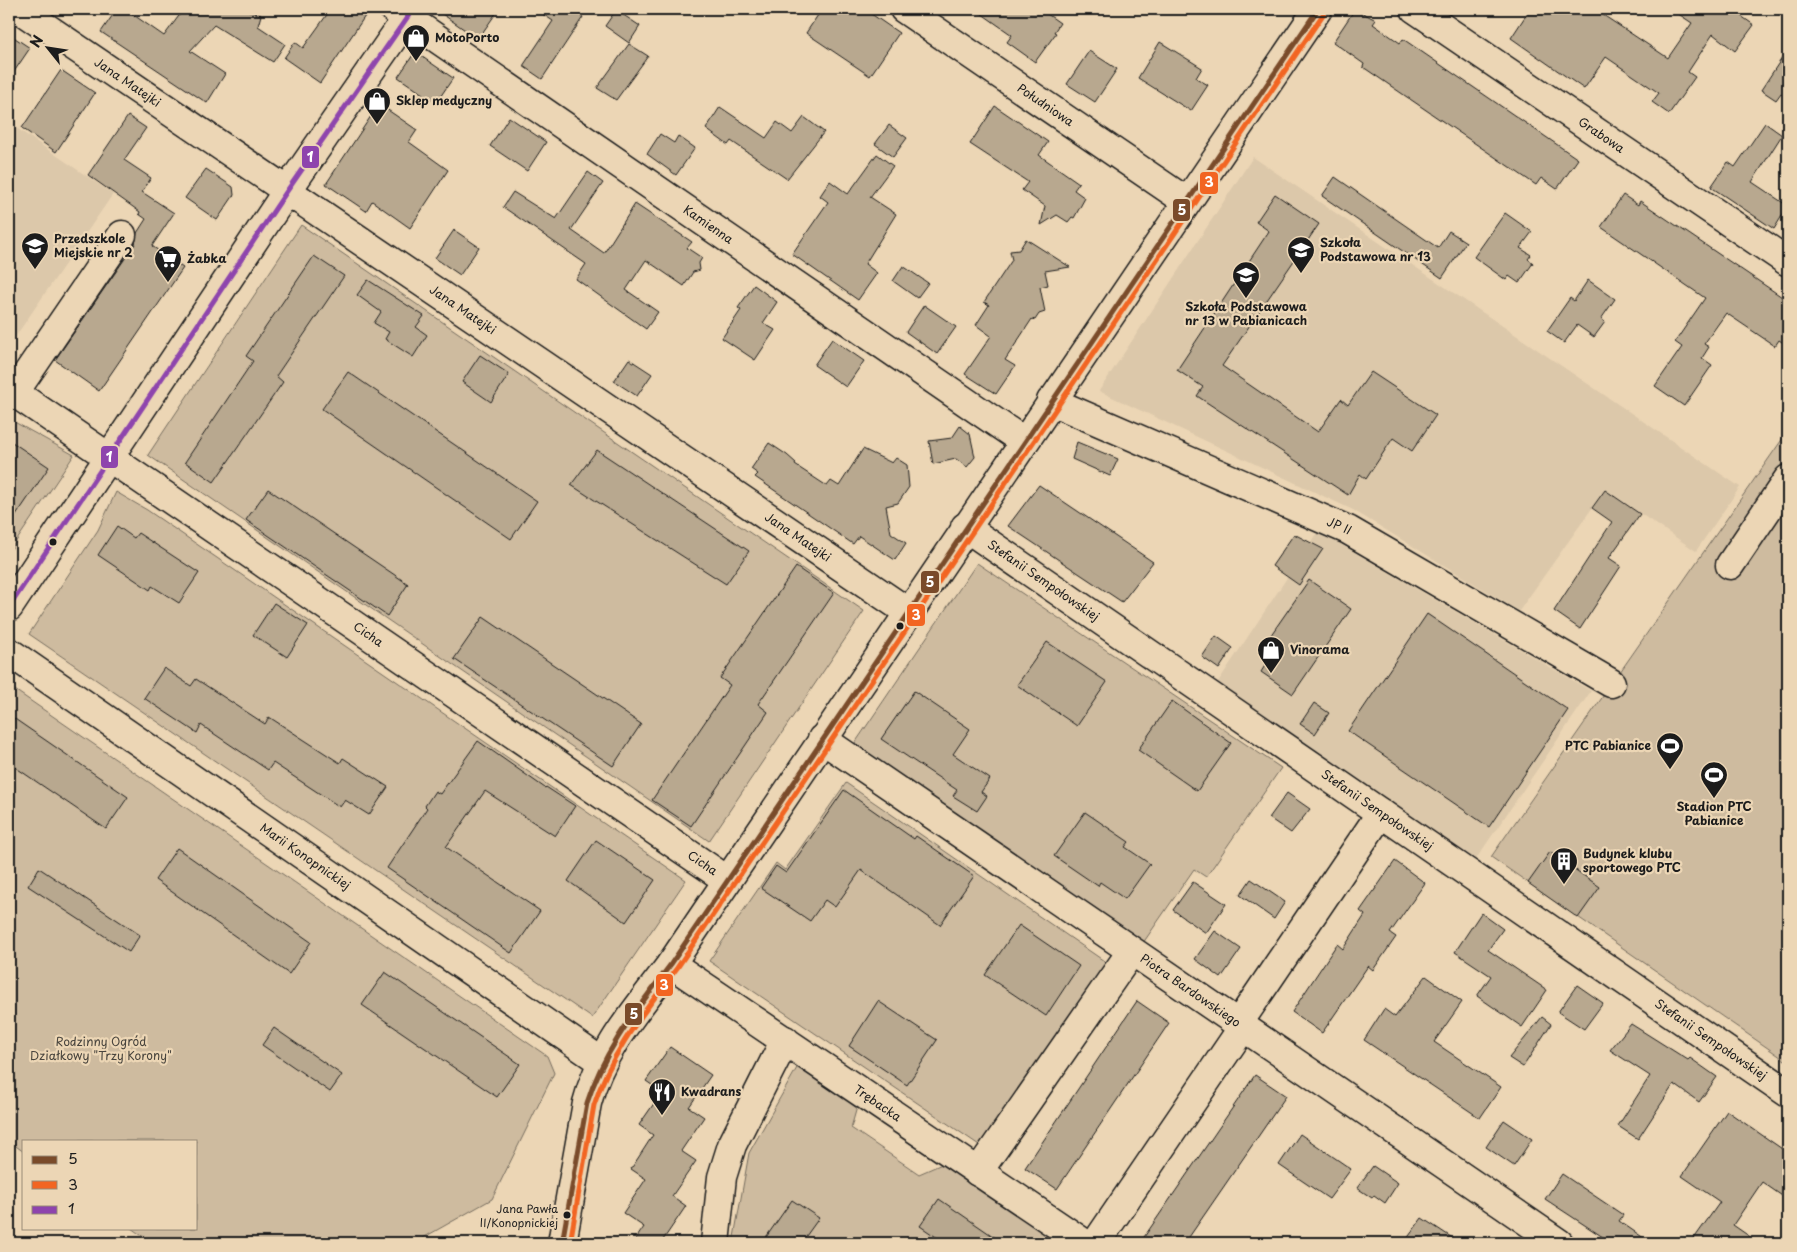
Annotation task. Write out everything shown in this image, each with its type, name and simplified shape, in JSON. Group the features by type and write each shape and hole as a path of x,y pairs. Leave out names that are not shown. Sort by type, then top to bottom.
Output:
{"street":[{"name":"Jana Matejki","path":"19,9 908,612"},
{"name":"Południowa","path":"904,9 1186,201"},
{"path":"562,1243 591,1086 602,1062 1318,9"},
{"name":"Grabowa","path":"1415,9 1788,262"},
{"path":"9,607 110,458 405,12"},
{"name":"Kamienna","path":"405,12 1023,442"},
{"path":"11,391 122,235"},
{"name":"Cicha","path":"11,391 727,880"},
{"name":"JP II","path":"1051,401 1348,530 1612,683"},
{"path":"1730,565 1788,479"},
{"name":"Stefanii Sempołowskiej","path":"965,527 1788,1093"},
{"name":"Marii Konopnickiej","path":"9,652 602,1062"},
{"name":"Piotra Bardowskiego","path":"822,739 1559,1243"},
{"path":"1096,1243 1381,813"},
{"path":"978,1172 1131,952"},
{"name":"Trębacka","path":"670,964 1084,1243"},
{"path":"715,1243 722,1177 732,1145 785,1040"}],"shaded area":[{"name":"Przedszkole Miejskie nr 2","path":"9,123 113,194 9,346"},
{"name":"Szkoła Podstawowa nr 13","path":"1253,157 1740,487 1696,551 1605,490 1519,611 1353,510 1099,391"},
{"path":"1318,531 1591,691 1465,875 1208,697"}],"green space":[{"path":"301,225 864,611 709,841 148,455"},
{"path":"9,419 74,455 9,552"},
{"name":"PTC Pabianice","path":"1788,431 1788,1062 1491,857"},
{"path":"116,492 147,510 686,880 592,1018 29,634 98,530"},
{"path":"977,563 1281,768 1206,877 1194,869 1143,943 853,746"},
{"name":"Rodzinny Ogród Działkowy \"Trzy Korony\"","path":"9,686 547,1056 554,1073 492,1199 414,1243 152,1243 134,1230 198,1230 198,1140 22,1140 22,1151 9,1141"},
{"path":"846,783 1107,963 982,1147 709,961 776,863 785,870"},
{"path":"798,1066 857,1107 851,1128 919,1174 942,1164 1062,1243 733,1243 749,1153"}],"building":[{"path":"117,9 125,9 164,36 184,9 243,9 261,15 258,26 285,44 273,62 214,25 190,51 225,74 207,103 101,32"},
{"path":"331,9 354,9 365,16 320,83 284,58 295,42 303,48"},
{"path":"435,9 499,9 478,39"},
{"path":"535,9 571,9 583,17 542,79 523,66 553,21"},
{"path":"822,9 864,9 899,33 870,76 806,33"},
{"path":"975,9 1040,9 1060,23 1054,32 1056,33 1035,62 1007,42 1012,35"},
{"path":"1355,9 1376,20 1373,24 1400,43 1403,39 1578,159 1557,189 1541,178 1536,185 1363,67 1364,64 1333,42"},
{"path":"1530,9 1594,9 1668,58 1692,23 1671,9 1748,9 1741,16 1754,25 1735,51 1713,34 1688,72 1695,77 1669,114 1652,102 1659,93 1606,57 1584,89 1511,38"},
{"path":"616,10 640,26 629,43 605,26"},
{"path":"9,34 30,48 9,79"},
{"path":"1160,42 1202,68 1196,78 1208,85 1191,111 1138,78"},
{"path":"629,44 648,56 616,100 597,88"},
{"path":"1788,49 1788,98 1781,93 1776,100 1761,90"},
{"path":"1089,51 1117,69 1095,102 1067,84"},
{"path":"415,52 453,78 436,103 398,77"},
{"path":"61,70 95,93 56,152 22,128"},
{"path":"379,104 417,130 409,142 448,170 410,228 372,201 366,211 326,184"},
{"path":"995,106 1048,142 1039,155 1079,183 1074,190 1085,198 1074,218 1072,217 1068,222 1057,215 1041,225 1045,206 1022,190 1028,182 970,144"},
{"path":"720,107 766,138 777,122 792,133 804,117 824,132 787,179 731,141 728,145 706,129"},
{"path":"128,116 146,128 124,160 151,178 142,192 174,213 152,246 183,268 99,391 55,360 135,244 137,233 146,219 139,214 140,212 88,175"},
{"path":"509,117 546,142 527,171 490,146"},
{"path":"1765,123 1782,135 1752,182 1788,206 1774,229 1711,187 1728,162 1735,167"},
{"path":"889,125 907,138 893,157 875,144"},
{"path":"660,134 674,143 678,136 695,148 676,175 647,154"},
{"path":"877,154 893,166 870,197 896,214 865,264 877,273 858,300 792,254 828,202 820,196 830,181 848,194"},
{"path":"206,169 233,187 234,195 217,220 185,198"},
{"path":"588,172 603,183 571,230 604,253 635,204 692,242 687,248 702,258 699,263 700,270 693,272 684,286 646,260 626,290 658,312 646,329 576,279 586,264 503,207 513,192 556,219"},
{"path":"1335,177 1438,248 1449,231 1466,242 1442,278 1322,196"},
{"name":"Szkoła Podstawowa nr 13 w Pabianicach","path":"1275,194 1319,224 1222,366 1318,432 1341,399 1348,405 1371,372 1436,415 1412,451 1393,438 1366,479 1360,474 1348,495 1197,396 1203,387 1177,370 1269,231 1256,222"},
{"path":"1623,195 1638,205 1640,201 1788,301 1788,346 1779,340 1775,346 1726,313 1704,344 1709,347 1702,358 1712,365 1684,406 1655,386 1682,347 1675,342 1705,298 1601,227"},
{"path":"1505,213 1532,232 1520,248 1531,255 1528,259 1533,263 1519,283 1509,276 1506,280 1474,257"},
{"path":"454,230 479,247 460,275 435,258"},
{"path":"1026,239 1070,267 1045,271 1048,285 1040,287 1045,312 1039,314 1035,320 1032,319 1005,360 1015,366 996,394 965,374 991,336 976,325 989,305 984,302 1012,260 1010,251 1019,250"},
{"path":"314,256 344,276 276,376 283,382 214,482 185,462 253,361 246,356"},
{"path":"903,266 928,283 917,298 893,281"},
{"path":"368,280 424,316 416,327 427,335 413,357 385,339 389,332 374,323 381,312 357,295"},
{"path":"1588,280 1615,299 1601,319 1605,322 1594,337 1577,325 1564,343 1547,331 1570,298 1574,301"},
{"path":"754,285 777,302 763,323 775,330 755,360 722,338 741,310 738,308"},
{"path":"924,305 956,327 937,354 906,332"},
{"path":"832,339 864,361 846,387 814,365"},
{"path":"480,355 509,374 491,402 462,382"},
{"path":"629,359 652,374 637,396 614,381"},
{"path":"348,372 537,501 511,539 322,409"},
{"path":"960,426 970,434 975,457 967,467 956,459 933,464 929,441 952,438"},
{"path":"9,440 49,467 9,526"},
{"path":"1077,442 1118,459 1110,476 1072,459"},
{"path":"769,443 787,455 796,463 795,465 827,486 831,481 839,486 863,449 892,463 896,458 907,465 909,487 898,503 886,506 891,533 906,543 895,560 859,536 853,544 755,477 758,474 751,469"},
{"path":"597,450 749,551 726,584 571,485"},
{"path":"1039,485 1153,562 1122,602 1008,526"},
{"path":"268,489 408,584 387,616 246,520"},
{"path":"1605,490 1640,514 1609,558 1621,566 1580,629 1554,611 1612,522 1592,508"},
{"path":"117,526 134,538 138,533 199,573 179,603 152,586 150,590 98,555"},
{"path":"1294,534 1323,549 1299,585 1272,566"},
{"path":"796,567 834,593 758,704 768,712 691,826 652,800 730,685 720,678"},
{"path":"1309,580 1351,609 1293,694 1261,672 1269,659 1259,652"},
{"path":"274,603 308,625 287,657 253,635"},
{"path":"1427,614 1568,710 1489,827 1348,731"},
{"path":"483,617 641,724 613,766 454,659"},
{"path":"1216,636 1233,648 1219,669 1202,657"},
{"path":"1047,642 1107,682 1077,726 1017,685"},
{"path":"164,668 191,686 196,679 265,724 269,717 340,763 343,758 388,787 369,815 345,800 340,807 273,763 268,770 201,725 197,733 144,698"},
{"path":"914,691 970,729 953,754 990,779 981,792 987,796 977,811 953,796 957,790 881,739"},
{"path":"1172,701 1231,743 1197,791 1138,750"},
{"path":"1314,703 1329,713 1315,734 1300,724"},
{"path":"9,715 128,797 106,829 9,763"},
{"path":"478,741 545,788 575,806 555,836 485,791 446,847 540,911 511,953 387,868 427,808 425,806 435,791 440,794"},
{"path":"844,790 914,839 916,836 974,876 940,925 861,870 835,907 825,900 810,921 761,888 776,866 786,873"},
{"path":"1287,793 1310,809 1291,833 1269,818"},
{"path":"1085,812 1129,842 1125,847 1150,864 1125,899 1100,882 1098,886 1054,856"},
{"path":"596,840 655,880 626,922 568,881"},
{"path":"177,848 311,942 289,974 155,880"},
{"name":"Budynek klubu sportowego PTC","path":"1550,852 1600,887 1578,918 1528,883"},
{"path":"1395,861 1425,883 1390,933 1396,937 1373,970 1368,966 1322,1033 1292,1012 1337,944 1343,949 1365,915 1360,911"},
{"path":"39,868 140,935 129,952 28,886"},
{"path":"1251,879 1285,902 1274,919 1240,895"},
{"path":"1193,882 1226,904 1206,933 1173,910"},
{"path":"1481,913 1503,929 1488,950 1547,990 1522,1027 1477,996 1491,976 1455,952"},
{"path":"1019,925 1079,966 1046,1016 985,975"},
{"path":"1215,931 1241,949 1221,978 1195,959"},
{"path":"385,972 520,1064 497,1097 362,1005"},
{"path":"1426,976 1462,1002 1434,1042 1501,1087 1480,1118 1364,1040 1384,1009 1395,1017"},
{"path":"1577,985 1603,1003 1584,1029 1558,1012"},
{"path":"878,1001 937,1040 907,1085 849,1046"},
{"path":"1137,1001 1169,1023 1057,1189 1025,1168"},
{"path":"1542,1017 1551,1024 1523,1067 1509,1058"},
{"path":"1631,1024 1688,1060 1690,1058 1717,1077 1699,1102 1674,1084 1638,1139 1618,1126 1650,1076 1610,1050"},
{"path":"274,1028 342,1075 330,1092 262,1045"},
{"path":"670,1047 711,1075 689,1107 704,1117 681,1151 696,1161 672,1196 686,1206 661,1243 633,1243 644,1227 623,1213 646,1179 631,1169 653,1135 639,1125 662,1092 646,1081"},
{"path":"1255,1075 1286,1096 1185,1243 1140,1243"},
{"path":"1727,1111 1788,1153 1788,1200 1762,1182 1733,1225 1759,1243 1691,1243 1720,1202 1682,1176"},
{"path":"1504,1120 1532,1139 1514,1166 1486,1147"},
{"path":"1300,1134 1351,1169 1329,1199 1279,1165"},
{"path":"1373,1166 1398,1183 1385,1203 1374,1195 1372,1198 1357,1188"},
{"path":"1562,1174 1623,1215 1619,1221 1651,1243 1612,1243 1545,1199"},
{"path":"939,1199 1003,1243 945,1243 920,1226"},
{"path":"792,1200 819,1218 801,1243 762,1243"},
{"path":"1422,1218 1460,1243 1404,1243"}],"transit line":[{"name":"1","path":"9,607 287,191 413,9"},
{"name":"5","path":"562,1243 587,1103 594,1083 612,1047 634,1013 671,964 1318,9"},
{"name":"3","path":"570,1243 594,1105 619,1050 677,968 1324,13"}],"place":[{"name":"MotoPorto","path":"416,62"},
{"name":"Sklep medyczny","path":"377,125"},
{"name":"Przedszkole Miejskie nr 2","path":"35,270"},
{"name":"Szkoła Podstawowa nr 13","path":"1301,274"},
{"name":"Żabka","path":"168,283"},
{"name":"Szkoła Podstawowa nr 13 w Pabianicach","path":"1246,299"},
{"name":"Vinorama","path":"1271,674"},
{"name":"PTC Pabianice","path":"1670,770"},
{"name":"Stadion PTC Pabianice","path":"1714,799"},
{"name":"Budynek klubu sportowego PTC","path":"1564,885"},
{"name":"Kwadrans","path":"662,1116"},
{"name":"Jana Pawła II/Konopnickiej","path":"567,1215"}]}
